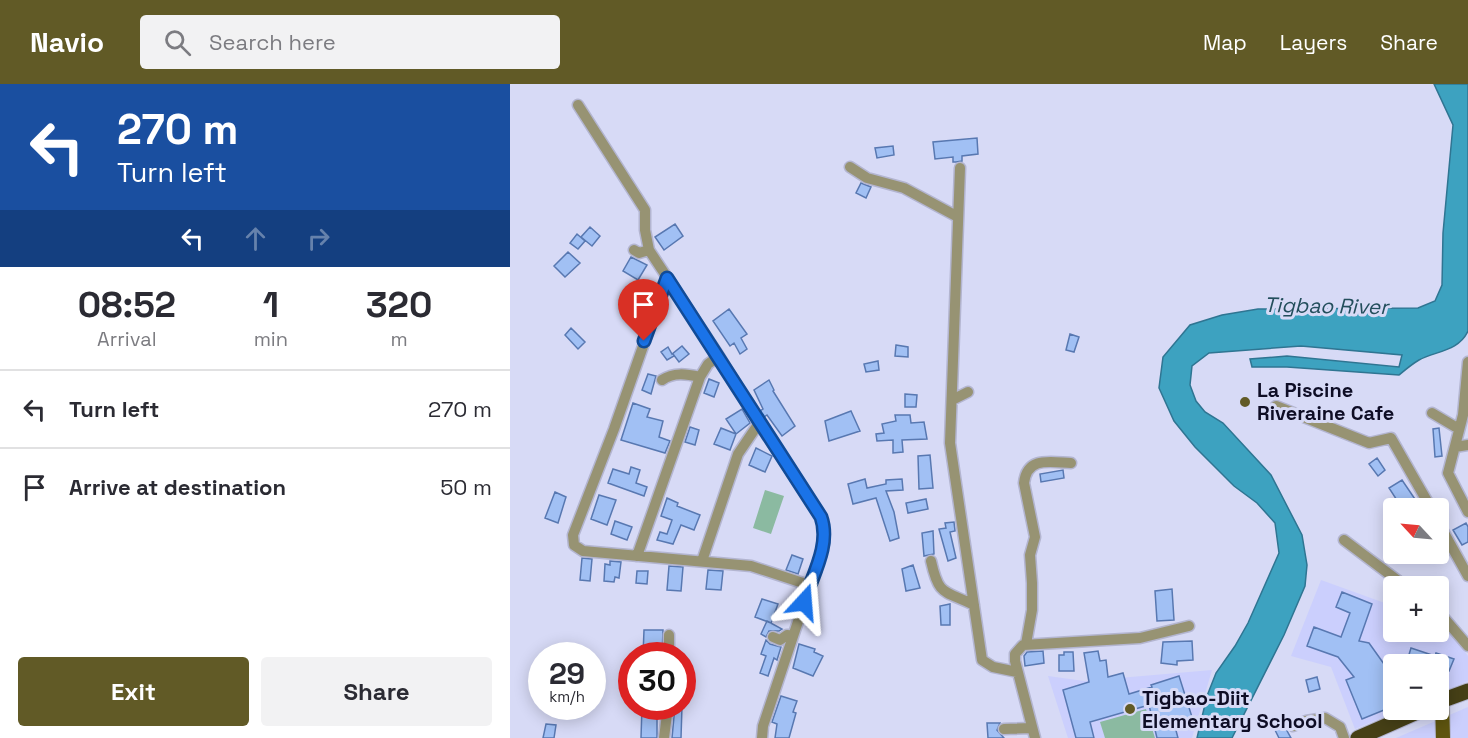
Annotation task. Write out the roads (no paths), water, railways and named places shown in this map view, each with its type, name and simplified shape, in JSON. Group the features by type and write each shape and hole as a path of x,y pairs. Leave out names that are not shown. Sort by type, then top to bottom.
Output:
{"highway":[{"path":"1449,695 1468,690"},
{"path":"1358,738 1399,720"}],"main road":[{"path":"1442,720 1443,738"}],"street":[{"path":"578,105 645,210 645,230 649,250 821,517 824,526 824,544 763,726 762,738"},
{"path":"850,167 867,178 904,188 958,217"},
{"path":"960,168 950,443 983,662 1001,670 1017,672"},
{"path":"634,250 639,253 649,250"},
{"path":"667,278 573,541 575,547 583,551 751,566 809,585"},
{"path":"637,556 700,377 708,364 719,357"},
{"path":"1468,362 1466,416 1459,429 1448,473 1462,487 1468,512"},
{"path":"662,380 670,375 685,374 700,377"},
{"path":"952,400 968,392"},
{"path":"1276,406 1369,442 1391,438 1425,498"},
{"path":"1432,412 1459,429"},
{"path":"702,561 738,454 759,423"},
{"path":"1455,447 1468,445"},
{"path":"1026,644 1032,610 1030,555 1035,537 1024,483 1025,475 1029,467 1036,464 1071,463"},
{"path":"1344,540 1393,576"},
{"path":"1449,542 1468,576"},
{"path":"931,561 940,589 974,604"},
{"path":"1449,624 1468,646"},
{"path":"1004,729 1033,733 1017,672 1015,654 1026,644 1140,638 1190,626"},
{"path":"669,635 669,642"},
{"path":"773,637 780,640 787,635 793,636"},
{"path":"1293,726 1325,718 1340,727 1344,738"},
{"path":"664,738 666,720"}],"place":[{"name":"La Piscine Riveraine Cafe","path":"1245,402"},
{"name":"Tigbao-Diit Elementary School","path":"1130,709"}],"water label":[{"name":"Tigbao River","path":"1326,306"}]}
